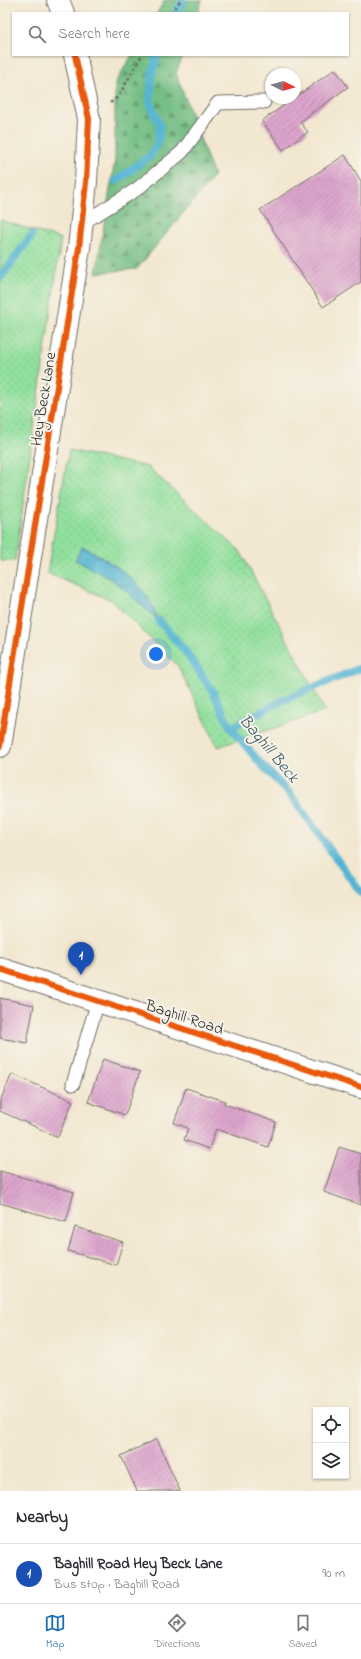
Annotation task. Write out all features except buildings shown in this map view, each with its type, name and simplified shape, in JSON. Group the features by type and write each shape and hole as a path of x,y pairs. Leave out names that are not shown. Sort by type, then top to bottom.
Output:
{"street":[{"path":"58,0 63,12"},
{"name":"Hey Beck Lane","path":"0,746 74,279 86,182 89,119 75,56"},
{"name":"Baghill Road","path":"0,970 361,1087"}],"lane":[{"path":"81,224 137,189 182,152 218,103 264,102"},
{"path":"73,1084 98,1001"}],"path":[{"path":"172,12 181,0"},
{"path":"89,119 118,97 141,56"}],"green space":[{"path":"165,0 202,0 198,12 158,12"},
{"path":"131,56 183,56 176,73 214,176 137,269 96,273 115,159 115,83"},
{"path":"0,220 61,239 15,561 0,561"},
{"path":"69,450 148,467 240,551 325,711 218,747 178,666 111,600 47,573"}],"water":[{"path":"83,546 129,576 150,601 159,621 111,579 75,560"}],"waterway":[{"path":"177,12 183,0"},
{"path":"116,181 150,156 158,143 160,126 150,103 152,74 157,56"},
{"path":"0,278 32,235"},
{"name":"Baghill Beck","path":"159,621 183,648 212,690 231,728 259,762 290,794 361,893"},
{"path":"231,728 283,700 361,668"}],"cycle path":[{"path":"0,746 79,248 86,182 89,119 75,56"},
{"path":"0,969 361,1087"}],"place":[{"name":"Baghill Road Hey Beck Lane","path":"81,975"}]}
